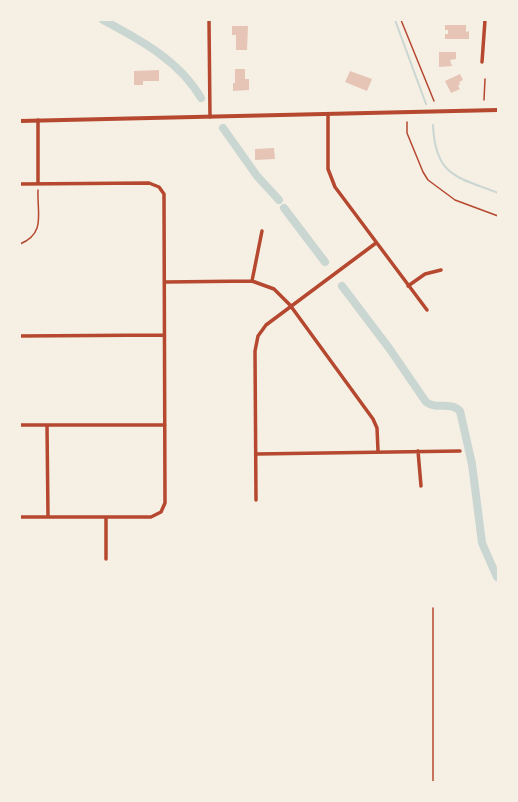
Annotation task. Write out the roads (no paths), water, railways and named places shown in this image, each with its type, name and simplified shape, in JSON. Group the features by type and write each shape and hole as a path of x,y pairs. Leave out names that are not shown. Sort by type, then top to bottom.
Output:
{"street":[{"path":"209,20 210,117"},
{"path":"482,62 485,20"},
{"path":"20,121 498,110"},
{"path":"328,115 328,168 330,177 335,187 427,310"},
{"path":"38,120 38,184"},
{"path":"20,184 149,183 159,187 164,194 165,282 165,503 162,512 151,517 20,517"},
{"path":"252,281 262,231"},
{"path":"256,500 255,351 258,336 266,325 290,305 376,243"},
{"path":"408,286 425,274 442,270"},
{"path":"165,282 252,281 274,289 290,305 373,419 377,428 378,452"},
{"path":"20,336 164,335"},
{"path":"20,425 165,425"},
{"path":"47,425 48,517"},
{"path":"418,451 421,486"},
{"path":"256,454 460,451"},
{"path":"106,517 106,558"}],"lane":[{"path":"433,608 433,782"}],"waterway":[{"path":"103,20 158,52 182,73 201,98"},
{"path":"395,20 426,104"},
{"path":"433,125 438,155 444,165 460,178 498,193"},
{"path":"223,128 257,176 279,200"},
{"path":"284,208 325,262"},
{"path":"342,286 389,348 426,402 434,405 452,406 460,411 472,464 482,543 497,577"}]}
